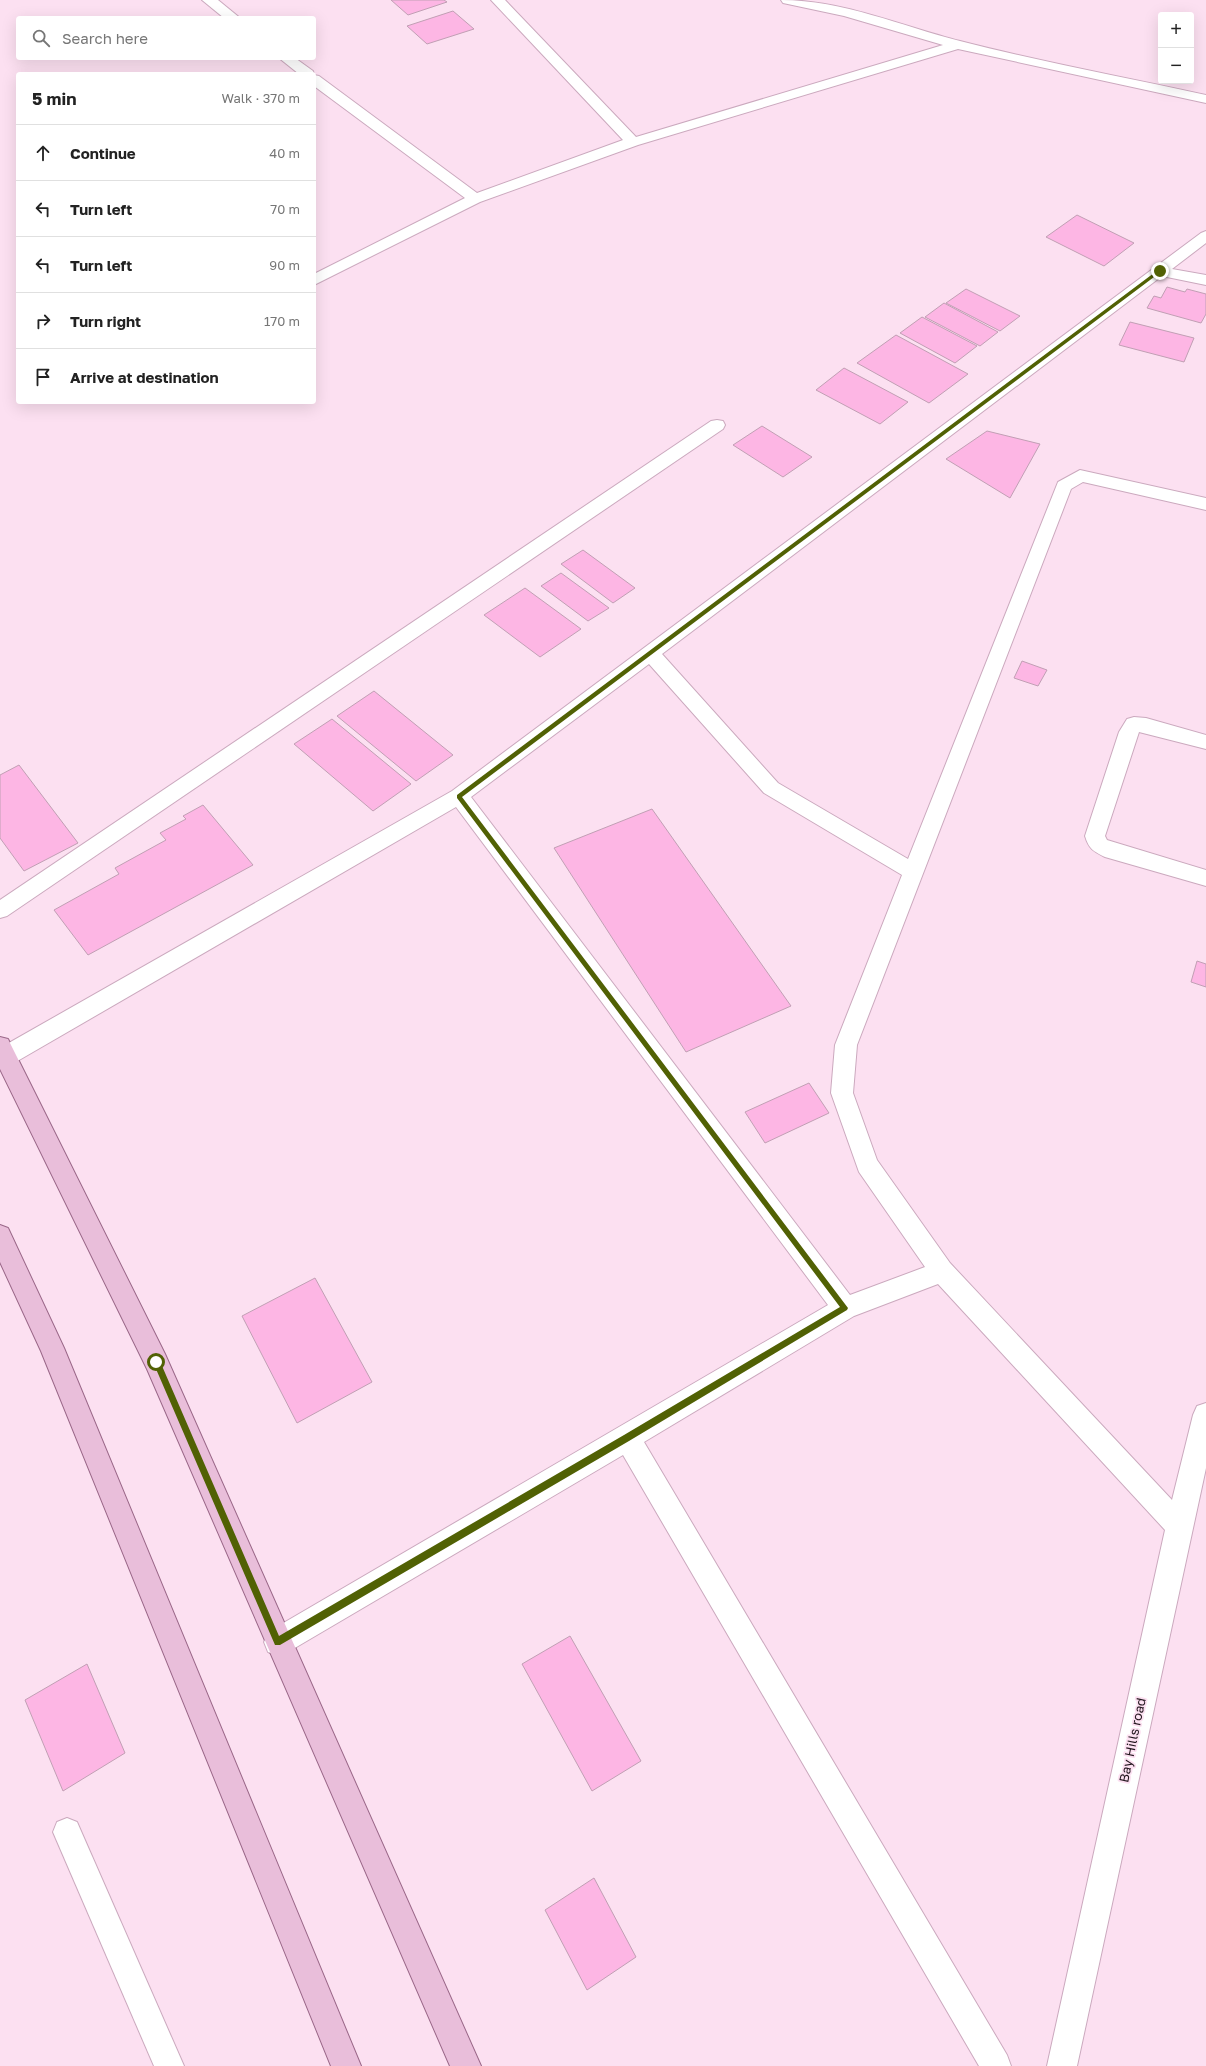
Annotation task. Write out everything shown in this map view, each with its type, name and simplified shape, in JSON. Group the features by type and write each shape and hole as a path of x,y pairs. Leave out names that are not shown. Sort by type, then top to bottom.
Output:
{"main road":[{"path":"3,1051 156,1362 466,2066"},
{"path":"0,1236 52,1348 346,2066"}],"street":[{"path":"209,0 230,16"},
{"path":"498,0 633,142"},
{"path":"788,0 847,13 958,45 1206,99"},
{"path":"316,279 475,199 633,142 958,45"},
{"path":"289,60 305,72"},
{"path":"316,80 475,199"},
{"path":"3,1051 459,796 1206,236"},
{"path":"1160,271 1206,280"},
{"path":"1179,1526 942,1271 867,1165 842,1093 846,1044 1064,486 1080,476 1206,504"},
{"path":"650,653 771,788 914,872"},
{"path":"1206,742 1146,725 1134,724 1095,836 1098,845 1112,852 1206,878"},
{"path":"459,796 845,1308"},
{"path":"278,1642 627,1438 845,1308 942,1271"},
{"name":"Bay Hills road","path":"1062,2066 1179,1526 1206,1415"},
{"path":"627,1438 996,2066"}],"lane":[{"path":"0,910 717,425"},
{"path":"67,1832 169,2066"}],"building":[{"path":"391,0 444,0 447,2 408,15"},
{"path":"453,11 474,29 427,44 407,26"},
{"path":"1077,215 1134,243 1104,266 1046,237"},
{"path":"1167,287 1185,292 1187,289 1206,294 1206,314 1201,323 1147,308 1154,296 1161,298"},
{"path":"966,289 1020,316 1000,331 946,303"},
{"path":"944,303 998,332 980,346 925,317"},
{"path":"922,317 977,346 955,363 900,333"},
{"path":"1130,322 1194,338 1184,362 1119,345"},
{"path":"896,335 968,374 929,403 857,363"},
{"path":"844,368 908,402 880,424 816,390"},
{"path":"762,426 812,457 783,477 733,445"},
{"path":"987,431 1040,444 1010,498 946,459"},
{"path":"583,550 635,588 613,603 561,564"},
{"path":"561,573 609,608 588,621 541,586"},
{"path":"525,588 581,629 540,657 484,615"},
{"path":"1022,661 1047,670 1038,686 1014,678"},
{"path":"374,691 453,755 416,781 337,716"},
{"path":"332,719 411,784 373,811 294,744"},
{"path":"19,765 78,843 24,871 0,838 0,775"},
{"path":"203,805 253,865 88,955 54,910 119,874 115,868 166,840 160,833 186,819 183,816"},
{"path":"652,809 791,1006 686,1052 554,848"},
{"path":"1197,961 1206,964 1206,987 1191,982"},
{"path":"809,1083 829,1113 765,1143 745,1112"},
{"path":"315,1278 372,1382 297,1423 242,1316"},
{"path":"570,1636 641,1761 592,1791 522,1664"},
{"path":"87,1664 125,1753 63,1791 25,1700"},
{"path":"594,1878 636,1957 587,1990 545,1910"}],"route":[{"path":"156,1362 278,1642 627,1438 845,1308 459,796 1160,271"}]}
